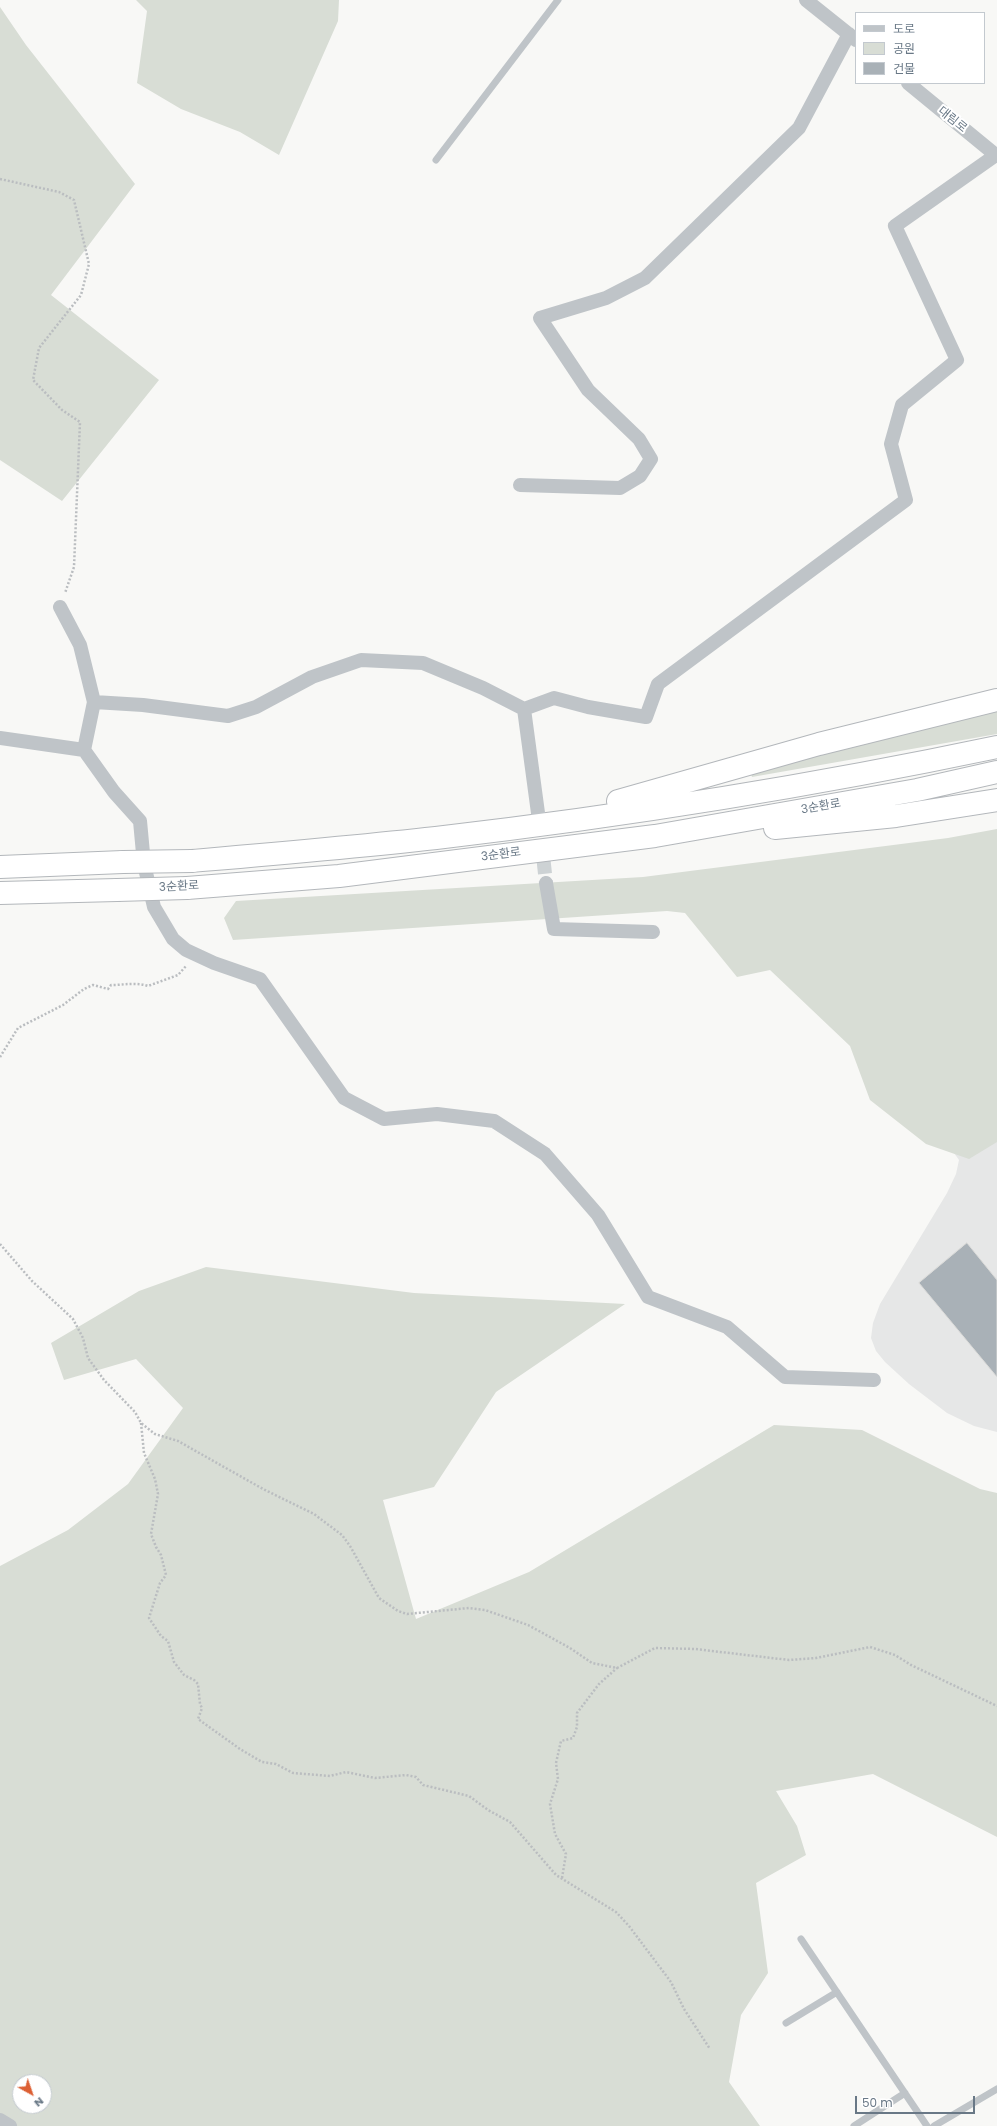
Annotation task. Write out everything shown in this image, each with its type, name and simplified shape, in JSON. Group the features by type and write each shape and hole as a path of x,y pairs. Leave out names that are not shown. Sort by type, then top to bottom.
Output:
{"highway":[{"path":"0,867 192,861 435,838 534,820 826,742 997,700"},
{"path":"534,820 601,817 899,767 997,747"},
{"name":"3순환로","path":"0,893 187,888 339,876 655,836 917,790 997,772"},
{"path":"418,866 896,816 997,800"}],"street":[{"path":"520,486 620,488 640,476 651,459 639,440 588,390 540,318 606,298 645,278 798,128 852,38 806,0"},
{"name":"대림로","path":"909,84 996,155"},
{"path":"94,702 143,705 228,716 256,707 312,677 361,660 423,663 483,688 524,709 554,698 588,707 646,717 658,684 906,500 891,444 902,405 958,360 895,226 996,155"},
{"path":"60,607 80,646 94,702 84,750"},
{"path":"524,709 534,820"},
{"path":"0,738 84,750 114,792 140,821 144,864 154,907 173,939 186,950 214,963 260,978 344,1098 384,1119 437,1114 494,1121 545,1154 598,1215 648,1297 727,1326 785,1377 874,1380"},
{"path":"546,883 554,929 653,932"},
{"path":"0,2120 10,2126"}],"lane":[{"path":"436,160 558,0"},
{"path":"801,1939 927,2126"},
{"path":"786,2023 837,1992"},
{"path":"934,2126 997,2089"},
{"path":"854,2126 905,2093"}],"path":[{"path":"0,179 59,192 74,200 89,264 81,295 39,348 33,380 62,410 80,422 74,567 60,607"},
{"path":"0,1058 18,1028 63,1005 84,989 93,985 108,989 111,985 126,986 138,983 148,986 178,975 187,964 186,950"},
{"path":"0,1244 32,1282 73,1319 83,1338 88,1358 104,1380 135,1412 141,1423 144,1453 155,1479 158,1494 151,1534 161,1555 166,1575 160,1583 150,1618 160,1636 168,1641 174,1662 184,1675 194,1680 198,1684 200,1704 202,1708 198,1719 240,1749 262,1762 276,1764 293,1773 330,1776 346,1772 375,1778 406,1775 416,1777 423,1784 469,1796 488,1810 510,1822 556,1875 616,1912 629,1926 671,1982 684,2008 710,2049"},
{"path":"141,1423 155,1434 178,1441 263,1489 314,1514 342,1535 350,1546 379,1598 398,1610 407,1614 469,1608 485,1610 528,1625 570,1648 592,1663 617,1668"},
{"path":"562,1878 566,1854 555,1834 550,1804 558,1779 558,1751 561,1741 573,1738 577,1727 578,1713 599,1684 617,1668 654,1648 695,1649 790,1660 816,1658 870,1647 895,1655 911,1665 997,1706"}],"shaded area":[{"path":"997,1000 997,1432 974,1426 947,1413 909,1384 885,1362 876,1351 871,1338 873,1323 880,1304 947,1193 956,1174 959,1160 949,1146"}],"green space":[{"path":"136,0 339,0 338,21 279,155 240,132 181,109 137,83 147,11"},
{"path":"0,7 26,45 135,184 51,295 159,380 62,501 0,460"},
{"path":"997,708 997,734 752,777 750,771"},
{"path":"997,829 997,1142 969,1159 926,1144 870,1100 850,1046 770,970 737,977 685,913 667,911 233,940 224,918 236,901 643,877 948,838"},
{"path":"206,1267 414,1293 625,1304 496,1392 434,1487 383,1500 416,1619 529,1572 774,1425 862,1430 980,1489 997,1493 997,1837 873,1774 776,1791 797,1826 806,1855 756,1883 768,1973 741,2015 729,2082 760,2126 3,2126 0,2121 0,1566 68,1530 128,1484 183,1408 136,1359 64,1380 51,1343 139,1291"}],"building":[{"path":"967,1243 997,1280 997,1377 919,1283"}],"tunnel":[{"path":"539,818 546,883"}]}
